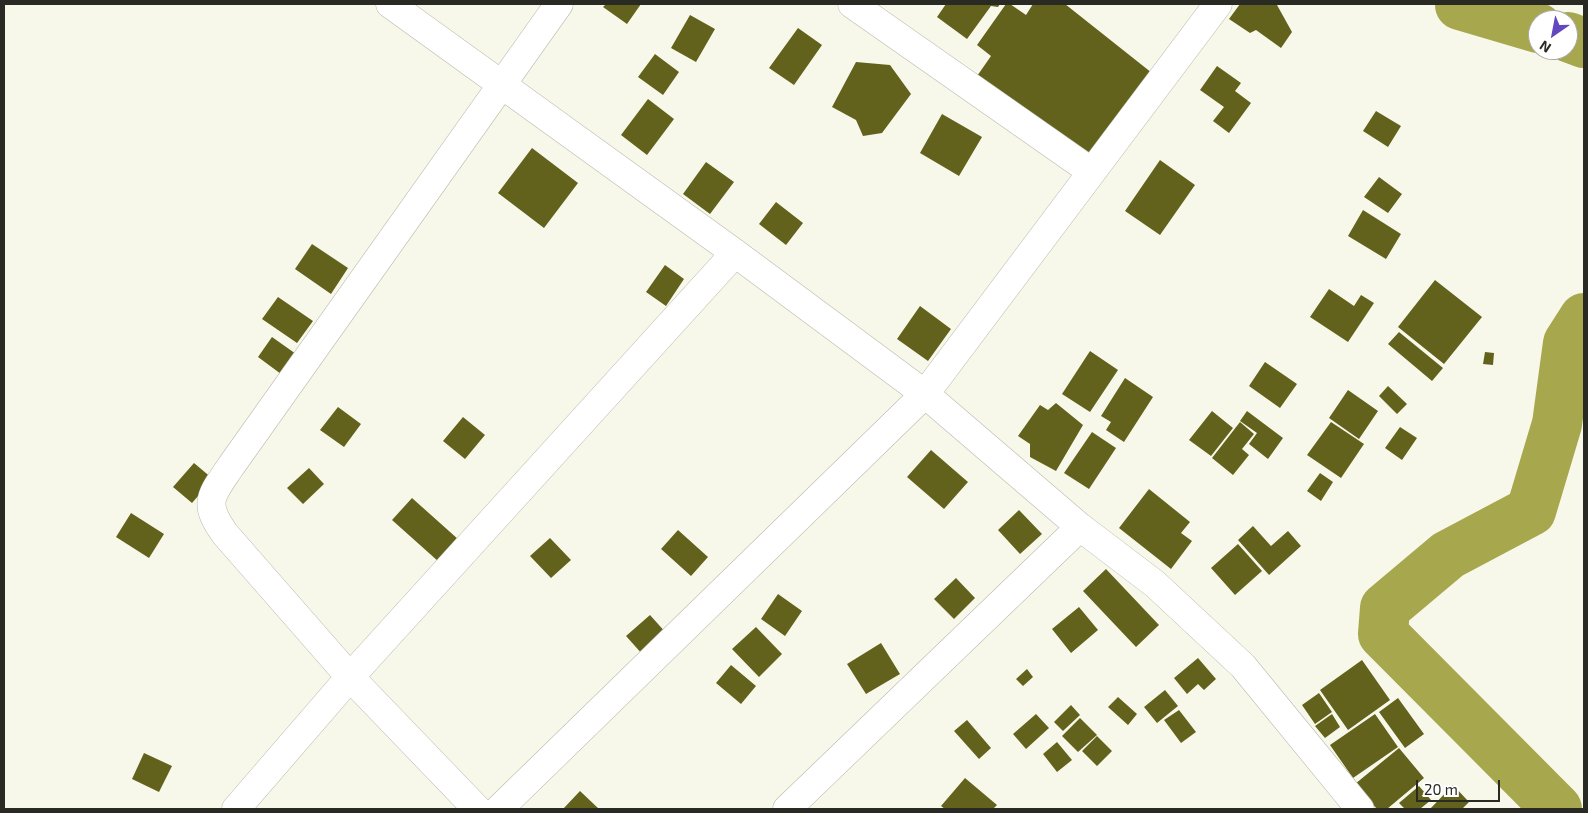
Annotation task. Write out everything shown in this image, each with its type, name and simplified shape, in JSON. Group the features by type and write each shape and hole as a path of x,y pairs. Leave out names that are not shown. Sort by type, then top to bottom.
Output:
{"street":[{"path":"390,4 735,253 925,394 1080,527 1155,584 1243,666 1360,809"},
{"path":"477,809 350,676 225,534 214,519 210,507 214,492 231,466 559,4"},
{"path":"852,4 1092,172"},
{"path":"498,809 925,394 1218,4"},
{"path":"236,809 350,676 735,253"},
{"path":"787,809 1080,527"}],"building":[{"path":"606,4 641,4 627,24 603,7"},
{"path":"946,4 1000,4 998,7 991,6 967,39 937,17"},
{"path":"1006,4 1010,4 1026,15 1033,4 1065,4 1152,73 1138,97 1129,99 1088,158 975,79 991,56 977,45"},
{"path":"1240,4 1277,5 1292,32 1281,48 1256,30 1250,33 1229,19"},
{"path":"690,15 715,29 696,62 671,48"},
{"path":"798,28 822,45 794,85 769,68"},
{"path":"655,54 679,72 663,95 638,77"},
{"path":"856,62 890,65 911,94 882,133 863,136 856,120 832,107"},
{"path":"1217,66 1241,83 1235,91 1251,103 1229,133 1213,121 1224,107 1200,90"},
{"path":"648,99 674,119 647,155 621,135"},
{"path":"1376,111 1401,126 1388,147 1363,131"},
{"path":"942,114 982,137 959,176 920,153"},
{"path":"532,148 578,183 544,228 498,193"},
{"path":"1160,160 1195,185 1160,235 1125,211"},
{"path":"706,162 734,182 710,214 683,194"},
{"path":"1379,177 1402,194 1388,213 1364,197"},
{"path":"776,202 803,223 786,245 759,224"},
{"path":"1363,210 1401,234 1386,259 1348,236"},
{"path":"312,244 348,268 331,294 295,269"},
{"path":"665,265 684,279 666,306 646,292"},
{"path":"1435,280 1482,317 1444,364 1398,327"},
{"path":"1329,289 1354,306 1361,295 1374,303 1348,342 1310,317"},
{"path":"278,297 313,321 297,343 262,319"},
{"path":"920,306 951,329 928,361 897,339"},
{"path":"1399,332 1443,368 1432,381 1388,344"},
{"path":"272,337 296,354 281,374 258,357"},
{"path":"1090,351 1118,370 1090,412 1062,394"},
{"path":"1485,352 1494,353 1493,365 1483,364"},
{"path":"1265,362 1297,384 1280,408 1249,386"},
{"path":"1125,378 1153,397 1124,442 1106,430 1111,422 1101,416"},
{"path":"1388,386 1407,404 1397,414 1379,396"},
{"path":"1348,390 1378,411 1359,439 1329,418"},
{"path":"1056,403 1083,425 1056,471 1030,457 1030,444 1018,436 1040,405 1048,410"},
{"path":"338,407 361,424 344,447 320,430"},
{"path":"1212,411 1233,428 1211,456 1189,440"},
{"path":"1247,411 1283,438 1268,459 1249,444 1257,433 1240,421"},
{"path":"463,417 485,435 465,459 443,441"},
{"path":"1240,422 1254,434 1242,449 1249,455 1233,475 1212,458"},
{"path":"1331,422 1364,444 1341,478 1307,455"},
{"path":"1400,427 1417,438 1402,460 1385,448"},
{"path":"1092,432 1116,448 1089,489 1064,473"},
{"path":"931,450 968,482 944,509 907,477"},
{"path":"194,463 213,479 192,503 173,487"},
{"path":"309,468 324,484 303,504 287,488"},
{"path":"1320,473 1333,482 1321,501 1307,491"},
{"path":"1149,489 1190,522 1181,533 1192,541 1171,569 1119,528"},
{"path":"412,498 459,540 439,562 392,520"},
{"path":"1019,510 1042,534 1020,554 998,530"},
{"path":"131,513 164,534 149,558 116,537"},
{"path":"1253,526 1271,546 1288,531 1301,546 1269,575 1238,540"},
{"path":"678,530 708,557 691,576 661,549"},
{"path":"550,538 571,560 551,578 530,556"},
{"path":"1238,544 1262,571 1235,595 1211,568"},
{"path":"1106,569 1159,625 1136,647 1083,591"},
{"path":"956,578 975,598 954,619 934,599"},
{"path":"778,594 802,611 785,636 761,619"},
{"path":"1079,607 1098,630 1071,653 1052,629"},
{"path":"650,615 667,634 643,655 626,636"},
{"path":"756,627 782,654 759,677 732,649"},
{"path":"881,643 900,674 866,694 847,664"},
{"path":"1198,658 1216,679 1204,690 1198,684 1187,694 1174,678"},
{"path":"1362,660 1390,700 1348,730 1320,690"},
{"path":"731,665 756,686 741,704 716,683"},
{"path":"1027,669 1033,677 1023,686 1016,679"},
{"path":"1165,690 1178,706 1157,723 1144,707"},
{"path":"1319,693 1332,712 1315,724 1302,705"},
{"path":"1118,697 1137,714 1128,725 1108,707"},
{"path":"1398,698 1424,734 1405,748 1379,712"},
{"path":"1071,705 1080,715 1063,731 1054,722"},
{"path":"1179,710 1196,732 1181,743 1164,720"},
{"path":"1036,714 1049,728 1026,749 1013,734"},
{"path":"1332,714 1340,727 1325,738 1315,726"},
{"path":"1375,714 1398,747 1353,778 1330,745"},
{"path":"1080,718 1097,735 1078,752 1062,736"},
{"path":"967,720 991,748 979,759 954,731"},
{"path":"1097,736 1112,751 1097,766 1082,751"},
{"path":"1057,742 1072,760 1057,772 1043,754"},
{"path":"1399,748 1424,778 1387,809 1377,809 1355,784"},
{"path":"144,753 172,766 159,792 132,779"},
{"path":"965,778 997,805 993,809 945,809 941,806"},
{"path":"1453,785 1469,802 1462,809 1430,809"},
{"path":"1419,786 1431,800 1420,809 1405,809 1399,803"},
{"path":"580,791 599,809 563,809"}],"waterway":[{"path":"1460,4 1528,25"},
{"path":"1578,41 1584,43"},
{"path":"1557,809 1383,634 1385,608 1448,555 1531,511 1557,424 1568,343 1584,318"}]}
